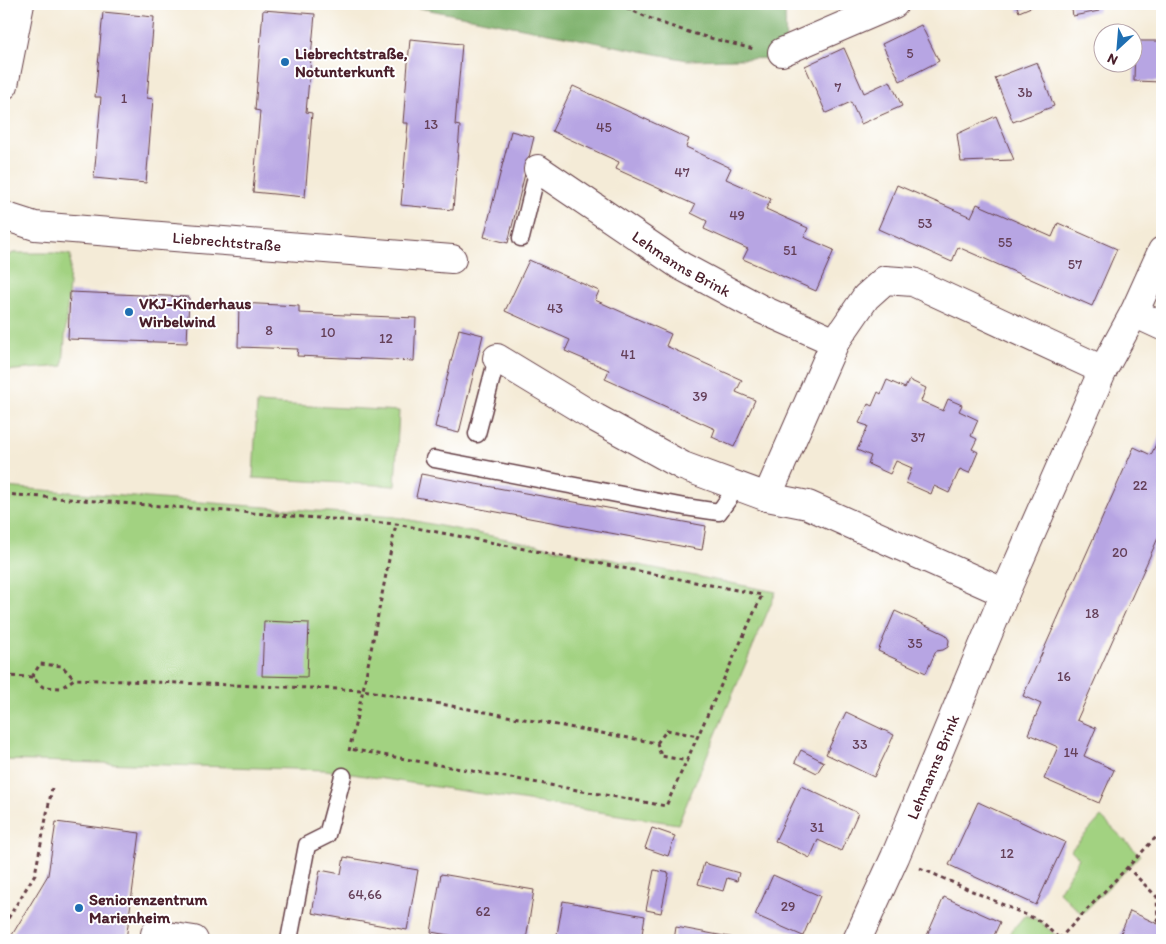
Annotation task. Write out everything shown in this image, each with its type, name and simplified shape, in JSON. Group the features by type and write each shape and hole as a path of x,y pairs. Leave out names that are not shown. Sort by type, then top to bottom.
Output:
{"street":[{"path":"5,74 20,4"},
{"path":"782,52 894,4"},
{"name":"Lehmanns Brink","path":"538,169 681,266 761,309 835,342"},
{"name":"Liebrechtstraße","path":"4,216 35,226 452,259"},
{"name":"Lehmanns Brink","path":"857,940 895,857 1005,593 1103,370 1134,313 1162,251"},
{"path":"767,497 835,342 866,297 885,280 913,282 1103,370"},
{"path":"1134,313 1162,326"},
{"path":"497,358 596,418 683,466 767,497 808,505 1005,593"},
{"path":"155,934 194,940"}],"lane":[{"path":"521,238 538,169"},
{"path":"478,434 497,358"},
{"path":"434,459 719,512 738,486"},
{"path":"289,940 307,846 328,835 342,776"}],"path":[{"path":"620,4 634,12 669,26 756,50 782,52"},
{"path":"4,494 396,524 762,595 666,806 350,749"},
{"path":"342,776 364,690 396,524"},
{"path":"32,677 40,664 62,666 74,679"},
{"path":"4,676 32,677 43,687 61,688 74,679 364,690 658,743"},
{"path":"688,761 661,756 658,743 667,730 698,736"},
{"path":"4,925 35,874 52,788"},
{"path":"895,857 1040,921 1059,940 1162,831"},
{"path":"1128,867 1157,897 1158,924"}],"green space":[{"path":"399,4 785,4 786,58 687,60"},
{"path":"13,253 71,255 63,366 4,371 4,259"},
{"path":"257,403 399,411 395,486 253,478"},
{"path":"4,487 395,517 776,592 678,824 326,770 4,760"},
{"path":"1101,817 1140,855 1082,914 1059,892 1079,858 1071,850"},
{"path":"1025,915 1040,921 1059,939 1017,940 1009,934"}],"building":[{"path":"1016,4 1038,4 1019,12"},
{"path":"1071,4 1098,4 1099,11 1073,16"},
{"name":"Liebrechtstraße, Notunterkunft","path":"263,10 315,14 306,112 312,113 305,197 253,192 260,111 255,110"},
{"path":"103,12 154,17 147,98 153,99 146,183 94,178 101,97 95,97"},
{"path":"921,25 939,61 900,81 882,44"},
{"name":"Liebrechtstraße, Notunterkunft","path":"410,39 462,44 455,125 460,126 453,210 401,205 408,123 403,123"},
{"path":"1144,41 1162,41 1162,82 1134,81 1134,72 1144,72"},
{"path":"844,48 864,93 890,81 902,106 861,124 851,102 826,113 805,66"},
{"path":"1037,62 1054,106 1013,122 995,78"},
{"path":"573,86 689,139 686,147 731,168 726,179 771,199 766,209 808,228 804,237 834,250 816,291 743,259 748,249 704,229 707,221 691,213 695,205 616,169 619,162 552,131"},
{"path":"996,116 1014,160 961,162 957,134"},
{"path":"511,131 534,137 508,243 484,237"},
{"path":"897,185 971,217 977,204 1052,237 1058,223 1117,249 1092,306 958,247 952,262 878,229"},
{"path":"529,260 599,291 595,300 671,334 666,346 742,380 736,392 755,400 734,447 712,437 715,429 605,379 609,370 565,351 570,340 505,311"},
{"name":"VKJ-Kinderhaus Wirbelwind","path":"70,292 189,297 187,343 68,339"},
{"path":"239,303 299,306 299,313 416,318 414,361 297,356 298,349 238,347"},
{"path":"459,329 483,335 459,433 435,427"},
{"path":"887,380 905,388 909,380 926,388 921,401 943,411 948,399 962,405 959,411 978,420 971,436 977,439 972,449 978,452 969,473 960,469 949,493 934,486 931,494 906,483 912,468 896,461 890,474 868,464 871,456 857,450 868,426 859,423 868,404 872,406 878,392 881,394"},
{"path":"1162,431 1162,529 1077,720 1096,728 1084,756 1114,770 1099,803 1044,779 1058,747 1028,734 1041,704 1023,696 1134,447 1151,455"},
{"path":"421,474 706,526 702,550 416,497"},
{"path":"895,611 945,634 949,640 948,647 936,651 926,673 878,651"},
{"path":"264,621 309,623 307,677 262,676"},
{"path":"846,712 894,735 874,777 826,754"},
{"path":"801,750 824,762 817,773 795,762"},
{"path":"801,786 858,813 841,851 818,840 810,858 775,841"},
{"path":"978,802 1065,842 1036,905 949,865"},
{"name":"Seniorenzentrum Marienheim","path":"56,822 140,833 126,940 9,940 48,875"},
{"path":"652,828 675,836 668,856 645,848"},
{"path":"344,857 418,870 407,930 312,913 320,870 341,874"},
{"path":"704,863 739,873 737,881 727,878 723,891 698,884"},
{"path":"654,870 669,873 661,913 646,910"},
{"path":"441,874 534,890 526,940 477,940 431,932"},
{"path":"773,875 820,896 803,936 755,915"},
{"path":"944,897 1000,922 992,940 925,940"},
{"path":"563,901 645,916 641,940 556,940"},
{"path":"1130,911 1158,924 1162,915 1162,940 1118,940"},
{"path":"676,927 740,939 740,940 674,940"}],"place":[{"name":"Liebrechtstraße, Notunterkunft","path":"285,62"},
{"name":"VKJ-Kinderhaus Wirbelwind","path":"129,312"},
{"name":"Seniorenzentrum Marienheim","path":"79,908"}]}
